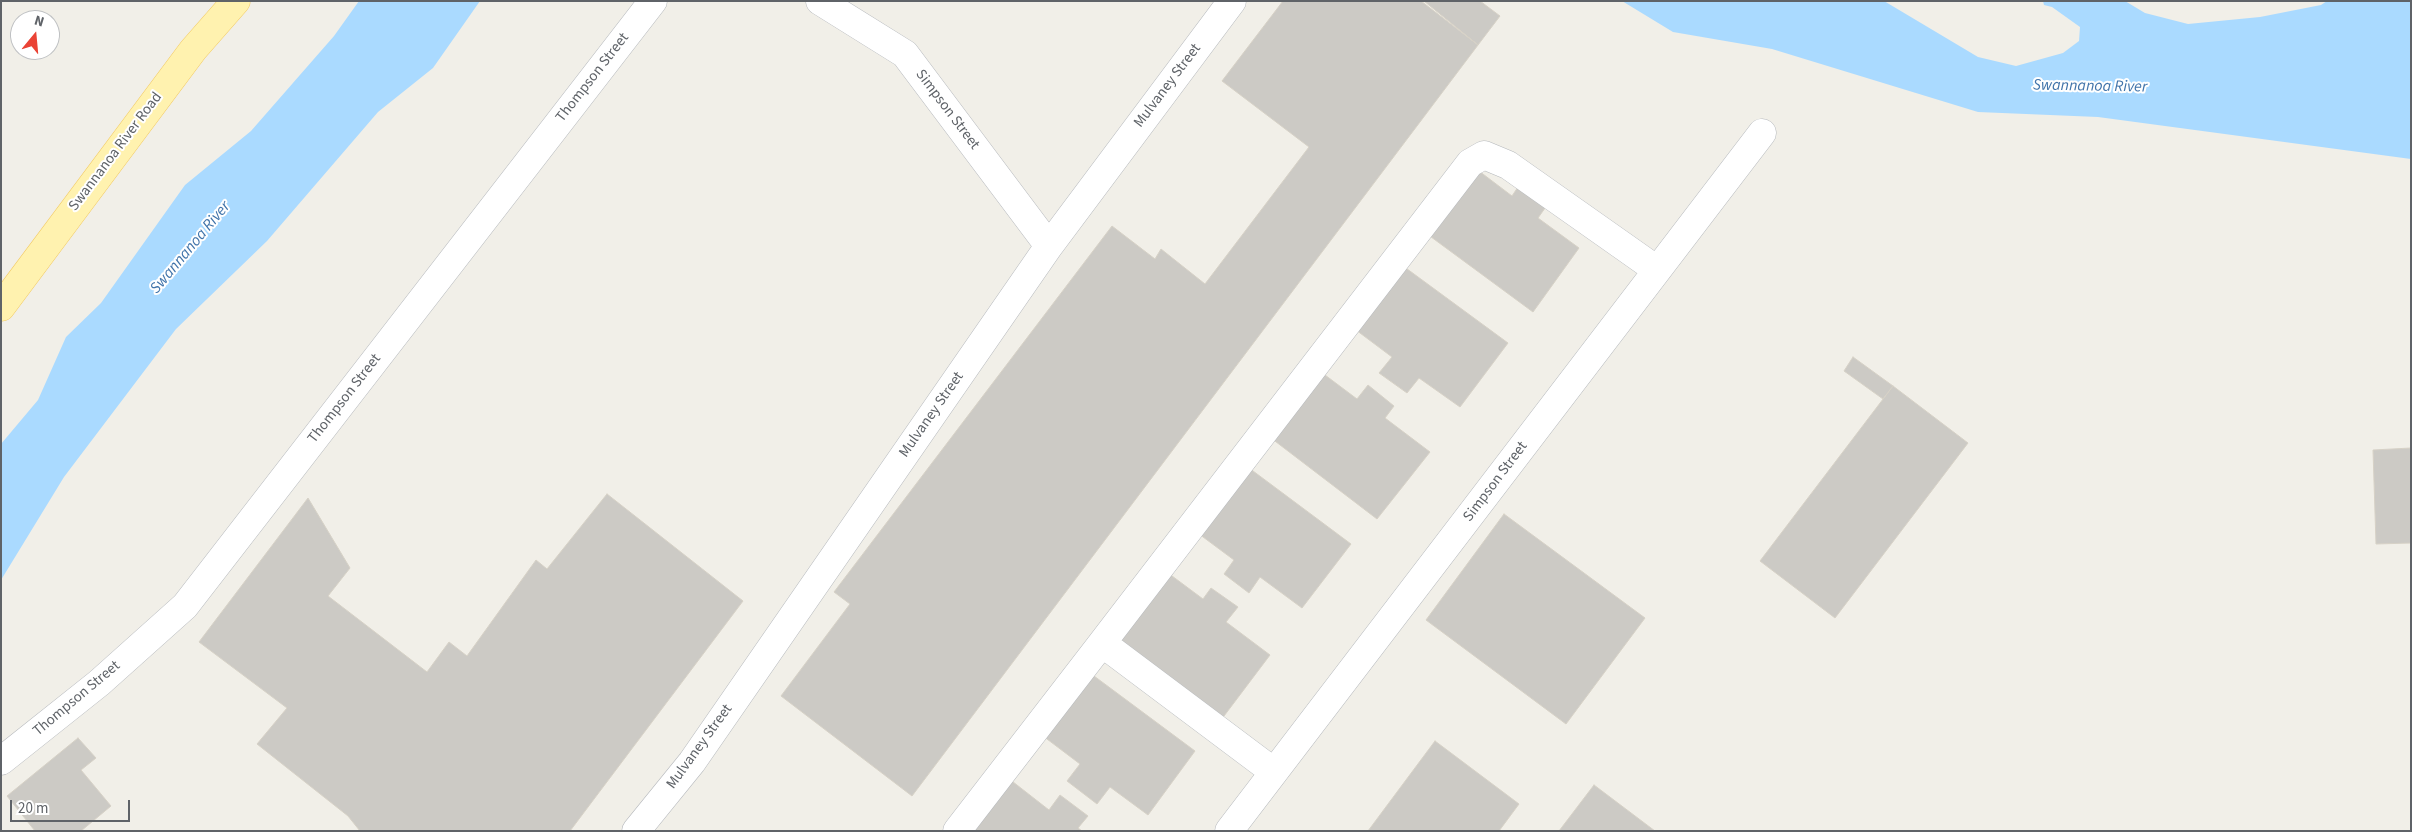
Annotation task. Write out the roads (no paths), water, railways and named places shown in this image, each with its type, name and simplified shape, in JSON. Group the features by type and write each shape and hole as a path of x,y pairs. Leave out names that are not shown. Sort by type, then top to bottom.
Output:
{"main road":[{"name":"Swannanoa River Road","path":"1,307 193,50 236,1"}],"street":[{"name":"Thompson Street","path":"1,761 99,683 185,606 653,1"},
{"name":"Simpson Street","path":"820,1 904,54 1049,246"},
{"name":"Mulvaney Street","path":"636,831 692,762 1049,246 1232,1"},
{"name":"Simpson Street","path":"1229,831 1762,133"},
{"path":"957,831 1470,163 1484,156 1508,165 1657,270"},
{"path":"1102,643 1274,772"}],"water":[{"name":"Swannanoa River","path":"359,1 480,1 433,68 378,112 267,241 176,329 64,477 1,580 1,444 38,400 66,337 101,303 185,185 251,131 334,36"},
{"name":"Swannanoa River","path":"1622,1 1884,1 1978,57 2016,66 2063,53 2079,41 2080,27 2052,7 2044,5 2043,1 2125,1 2145,13 2188,24 2260,17 2321,5 2327,1 2411,1 2411,159 2098,117 1978,112 1772,49 1673,32"}]}
